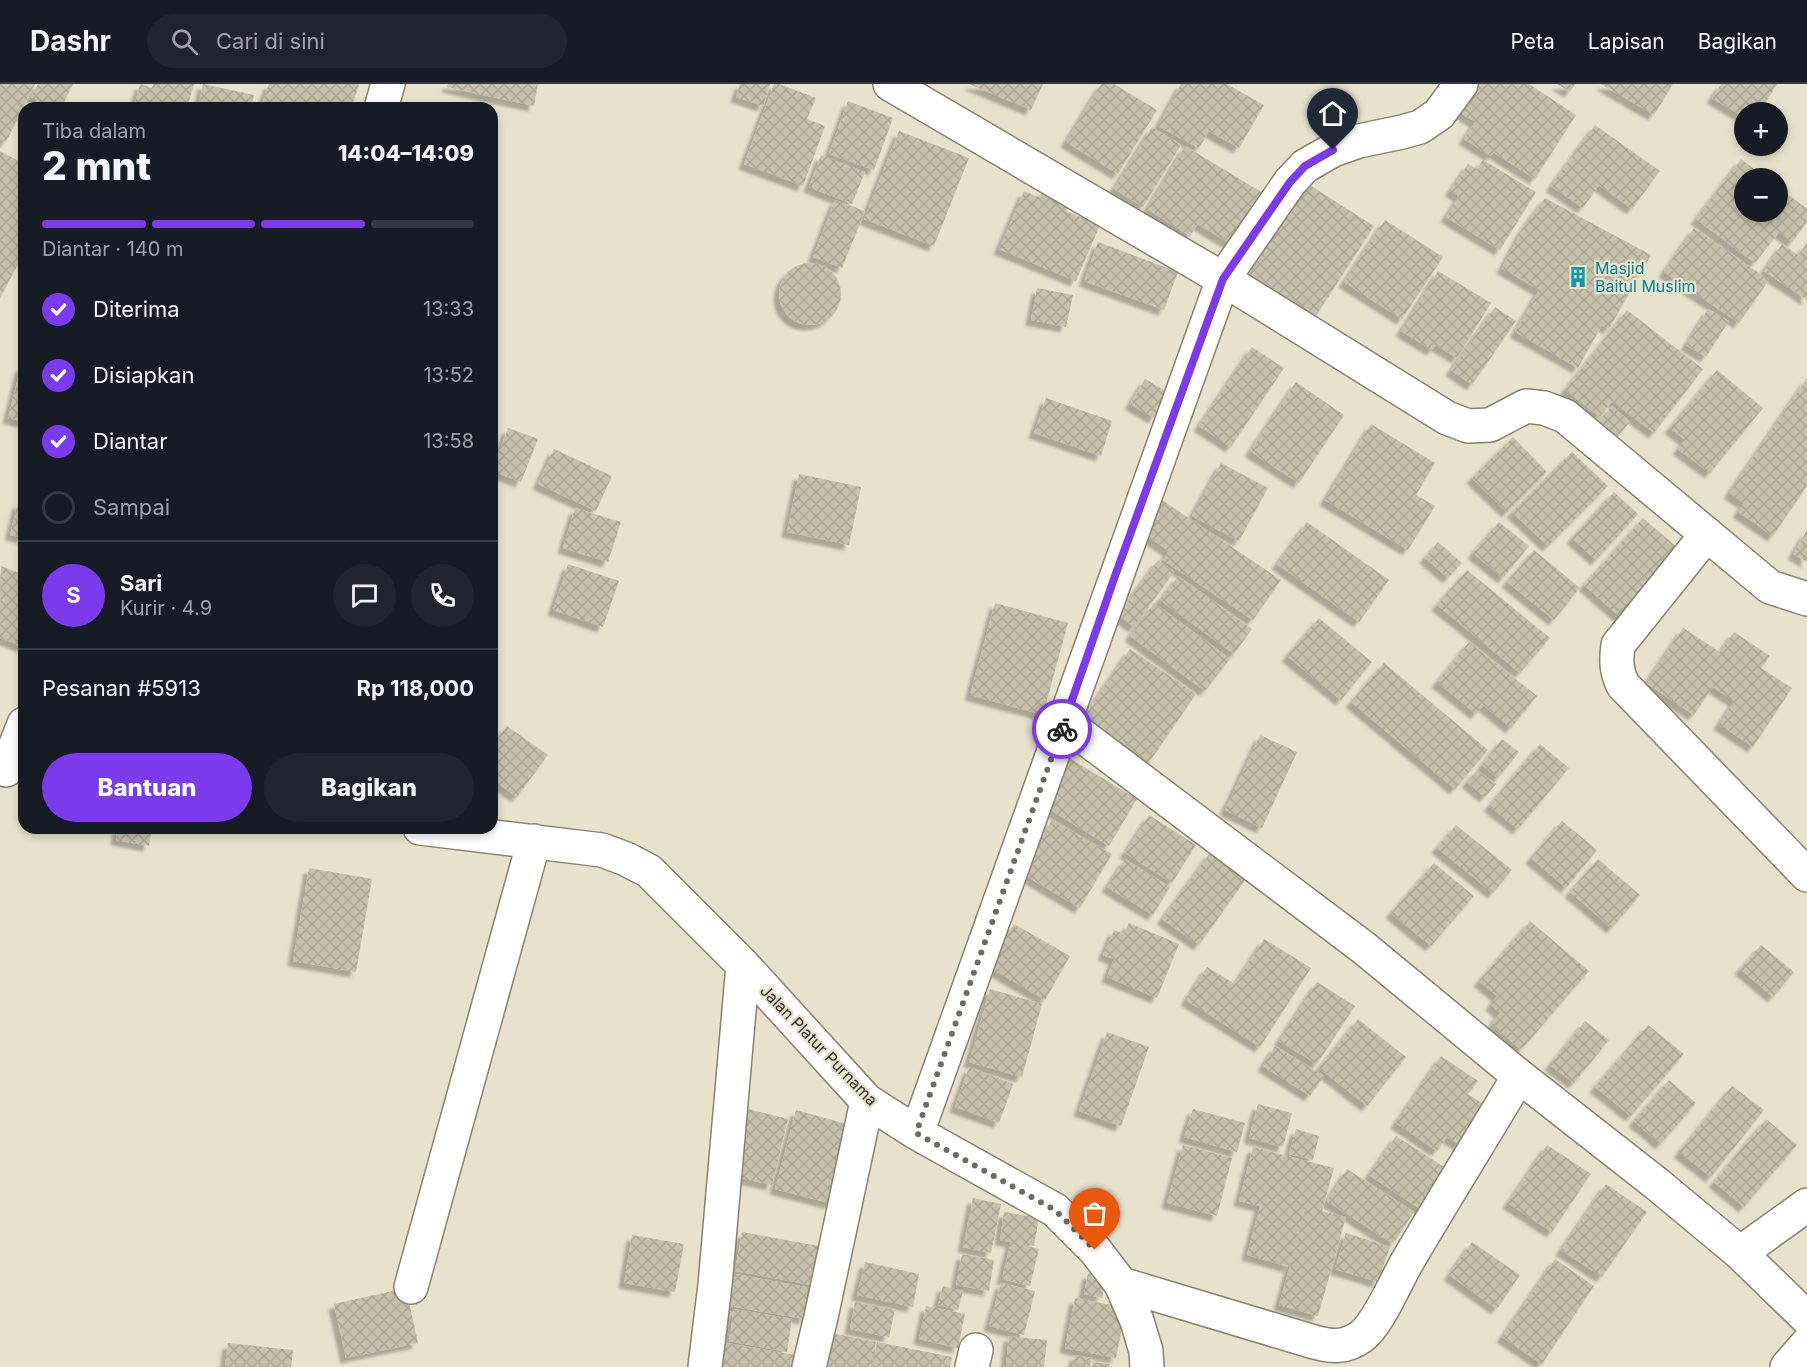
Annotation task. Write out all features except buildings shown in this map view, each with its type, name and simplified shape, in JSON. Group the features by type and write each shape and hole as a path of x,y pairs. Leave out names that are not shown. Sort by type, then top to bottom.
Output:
{"street":[{"path":"383,102 388,84"},
{"path":"890,84 1223,279 1446,418 1468,426 1490,425 1526,406 1544,408 1565,416 1770,587 1807,599"},
{"path":"916,1133 1223,279 1290,182 1305,166 1333,150 1359,141 1420,127 1439,114 1461,84"},
{"path":"1707,534 1618,645 1617,675 1623,686 1807,875"},
{"path":"1064,722 1364,948 1740,1253 1807,1318"},
{"path":"10,771 18,744"},
{"name":"Jalan Platur Purnama","path":"473,834 602,850 648,871 743,965 867,1101 916,1133 1055,1210 1095,1250 1121,1284 1137,1321 1146,1351 1147,1367"},
{"path":"411,1287 534,841"},
{"path":"705,1367 716,1285 743,965"},
{"path":"1121,1284 1332,1346 1351,1356 1373,1324 1407,1262 1519,1076"},
{"path":"809,1367 867,1101"},
{"path":"1740,1253 1807,1206"},
{"path":"1787,1367 1807,1344"}],"way so far":[{"path":"1062,729 916,1133 1055,1210 1095,1250"}],"place":[{"name":"Masjid Baitul Muslim","path":"1578,277"}],"route":[{"path":"1062,729 1223,279 1290,182 1305,166 1333,150"}]}
